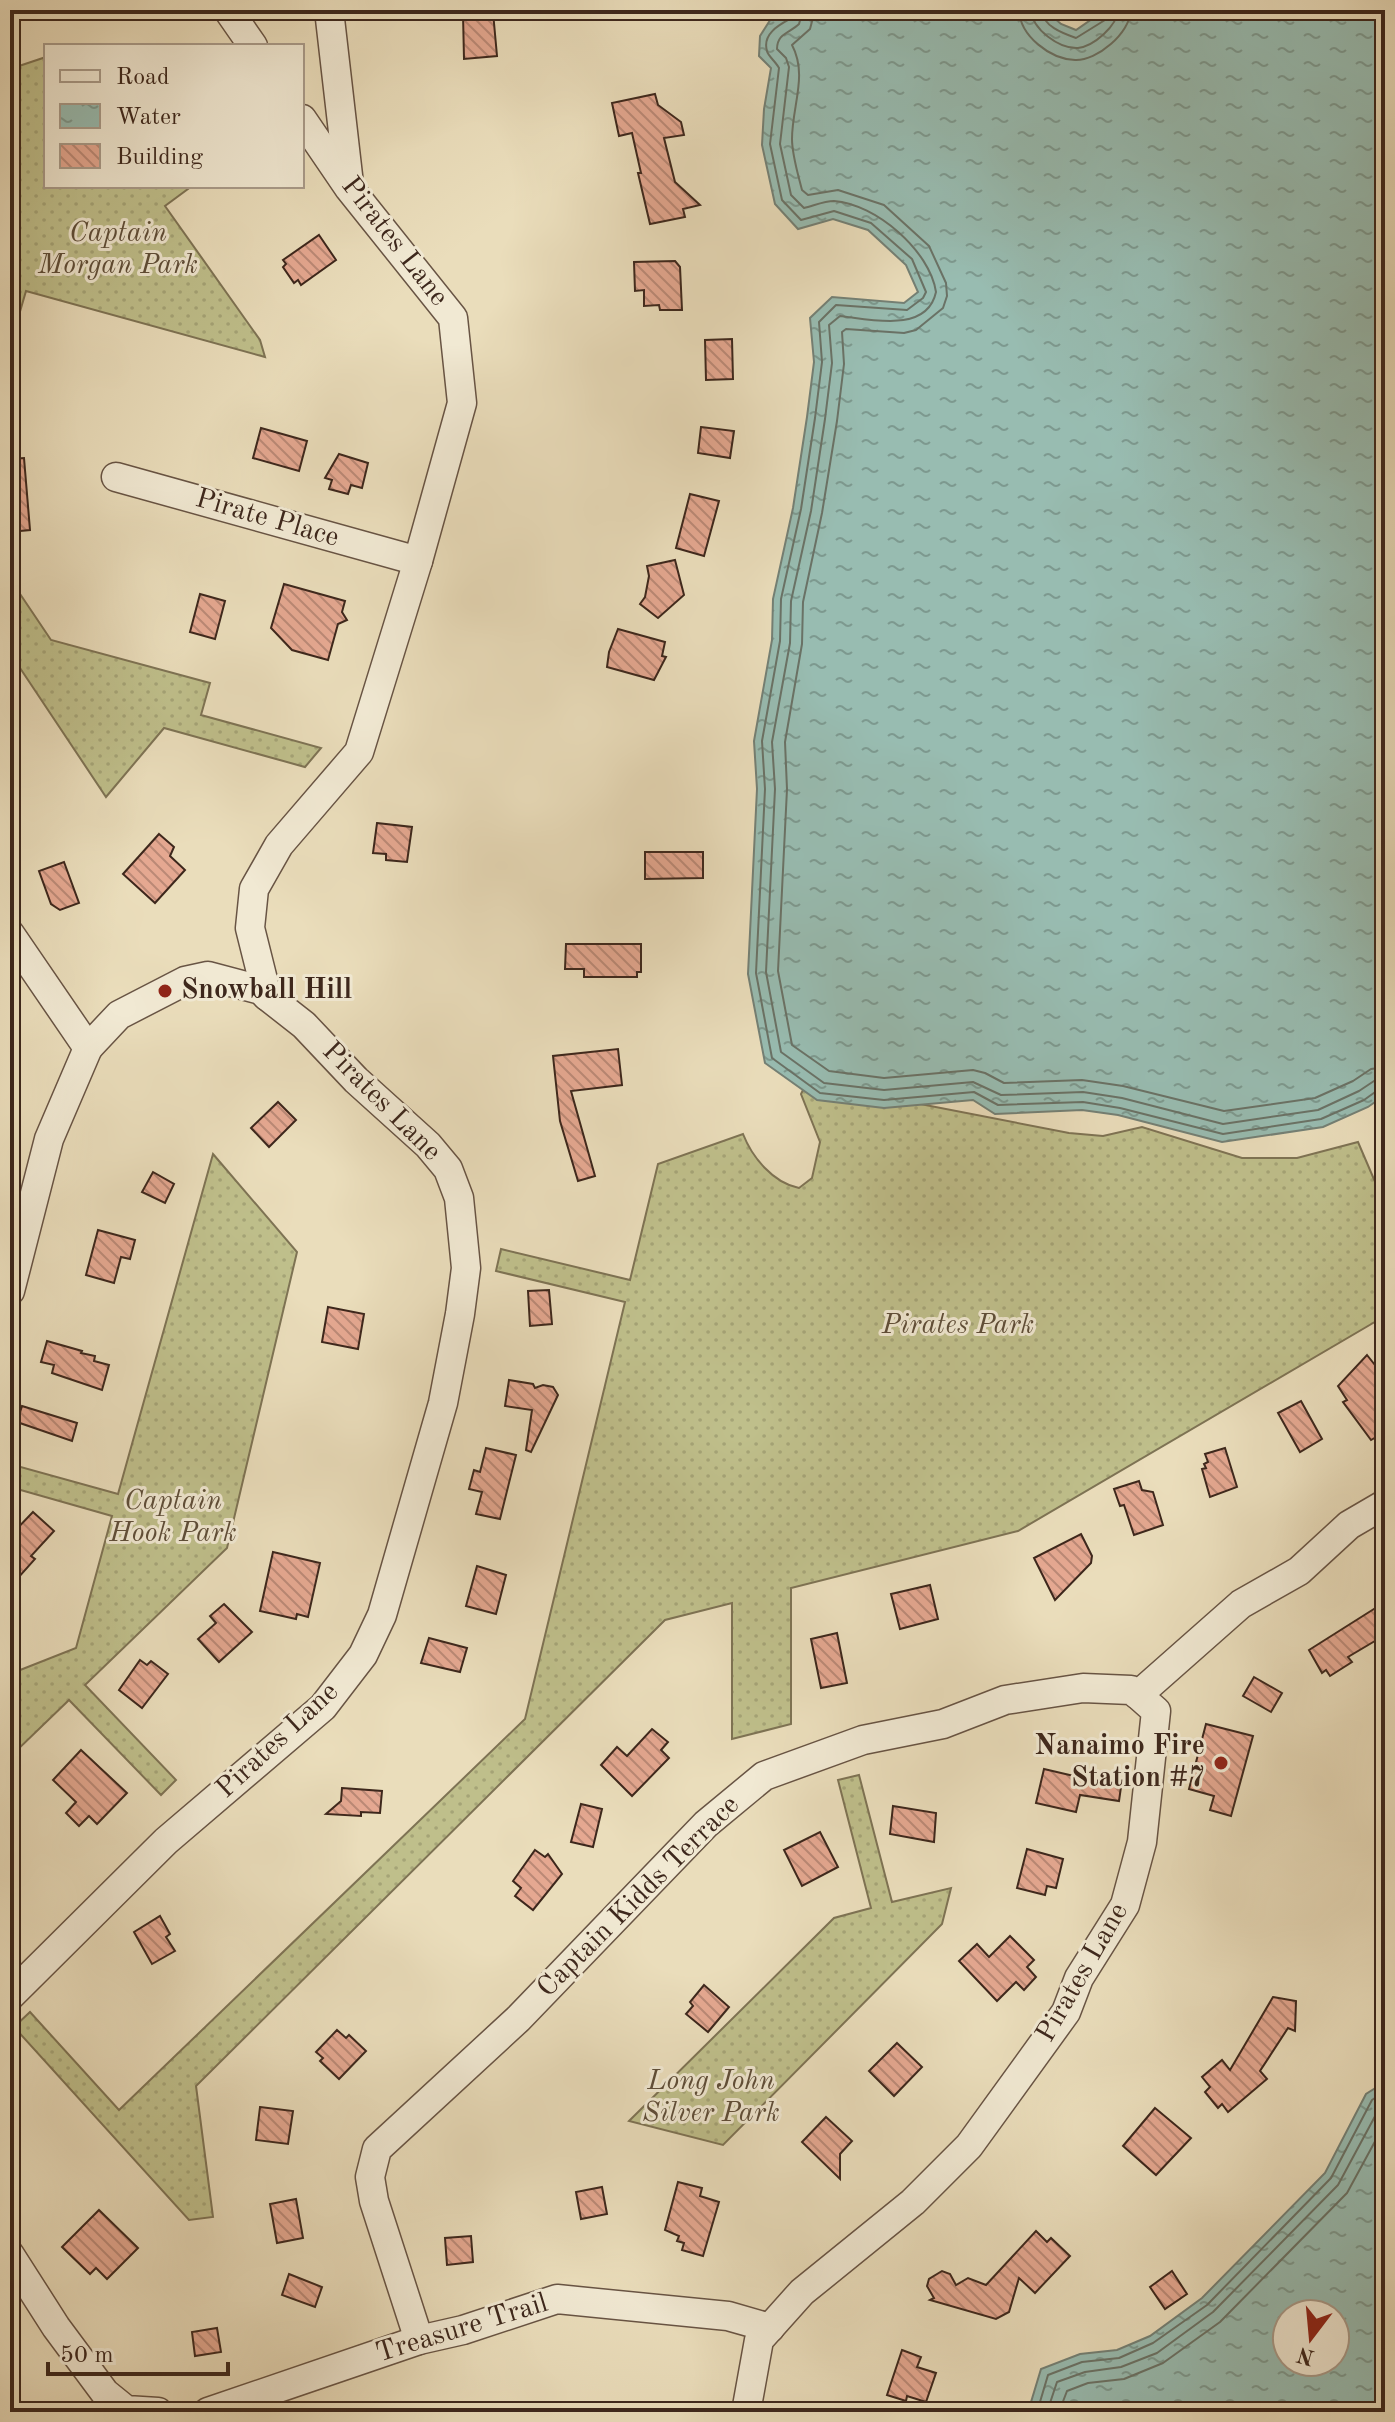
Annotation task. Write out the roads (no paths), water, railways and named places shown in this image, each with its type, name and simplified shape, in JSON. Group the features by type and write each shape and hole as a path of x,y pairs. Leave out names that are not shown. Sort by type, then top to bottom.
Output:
{"street":[{"path":"228,10 252,44"},
{"path":"329,10 349,188"},
{"name":"Pirates Lane","path":"10,1996 166,1841 323,1707 363,1655 382,1615 443,1403 460,1314 466,1268 459,1198 448,1169 428,1145 356,1080 304,1025 267,996 250,928 254,889 279,845 359,752 418,561 462,403 453,318 349,188 304,122"},
{"name":"Pirate Place","path":"116,477 418,561"},
{"path":"10,934 88,1048"},
{"path":"10,1291 49,1139 88,1048 119,1015 185,981 208,976 261,990 267,996"},
{"path":"1138,1695 1241,1604 1299,1571 1349,1525 1385,1504"},
{"name":"Captain Kidds Terrace","path":"419,2340 374,2201 370,2177 377,2149 518,2019 706,1824 764,1776 863,1740 943,1724 1005,1700 1083,1688 1131,1690 1138,1695"},
{"name":"Pirates Lane","path":"746,2412 759,2340 802,2292 913,2202 969,2146 1066,2012 1079,1978 1125,1905 1142,1842 1156,1711 1138,1695"},
{"path":"10,2255 56,2327 105,2393 126,2410 158,2412"},
{"name":"Treasure Trail","path":"208,2412 419,2340 463,2330 557,2299 728,2316 770,2328"}],"water":[{"path":"796,10 1045,10 1061,24 1076,30 1105,10 1385,10 1385,1095 1368,1107 1323,1127 1222,1142 1118,1115 1082,1110 995,1114 973,1100 884,1108 817,1100 765,1063 748,974 757,789 754,741 772,640 773,599 793,508 807,417 814,362 810,318 832,297 904,303 918,292 906,265 868,230 833,219 798,229 775,204 762,145 771,68 759,56 760,36 772,17"},
{"path":"1385,2082 1385,2412 1028,2412 1041,2369 1080,2354 1117,2350 1150,2336 1202,2298 1325,2173 1366,2094"}],"place":[{"name":"Snowball Hill","path":"165,991"},
{"name":"Nanaimo Fire Station #7","path":"1221,1763"}],"park label":[{"name":"Captain Morgan Park","path":"118,250"},
{"name":"Pirates Park","path":"958,1326"},
{"name":"Captain Hook Park","path":"173,1518"},
{"name":"Long John Silver Park","path":"711,2098"}]}
